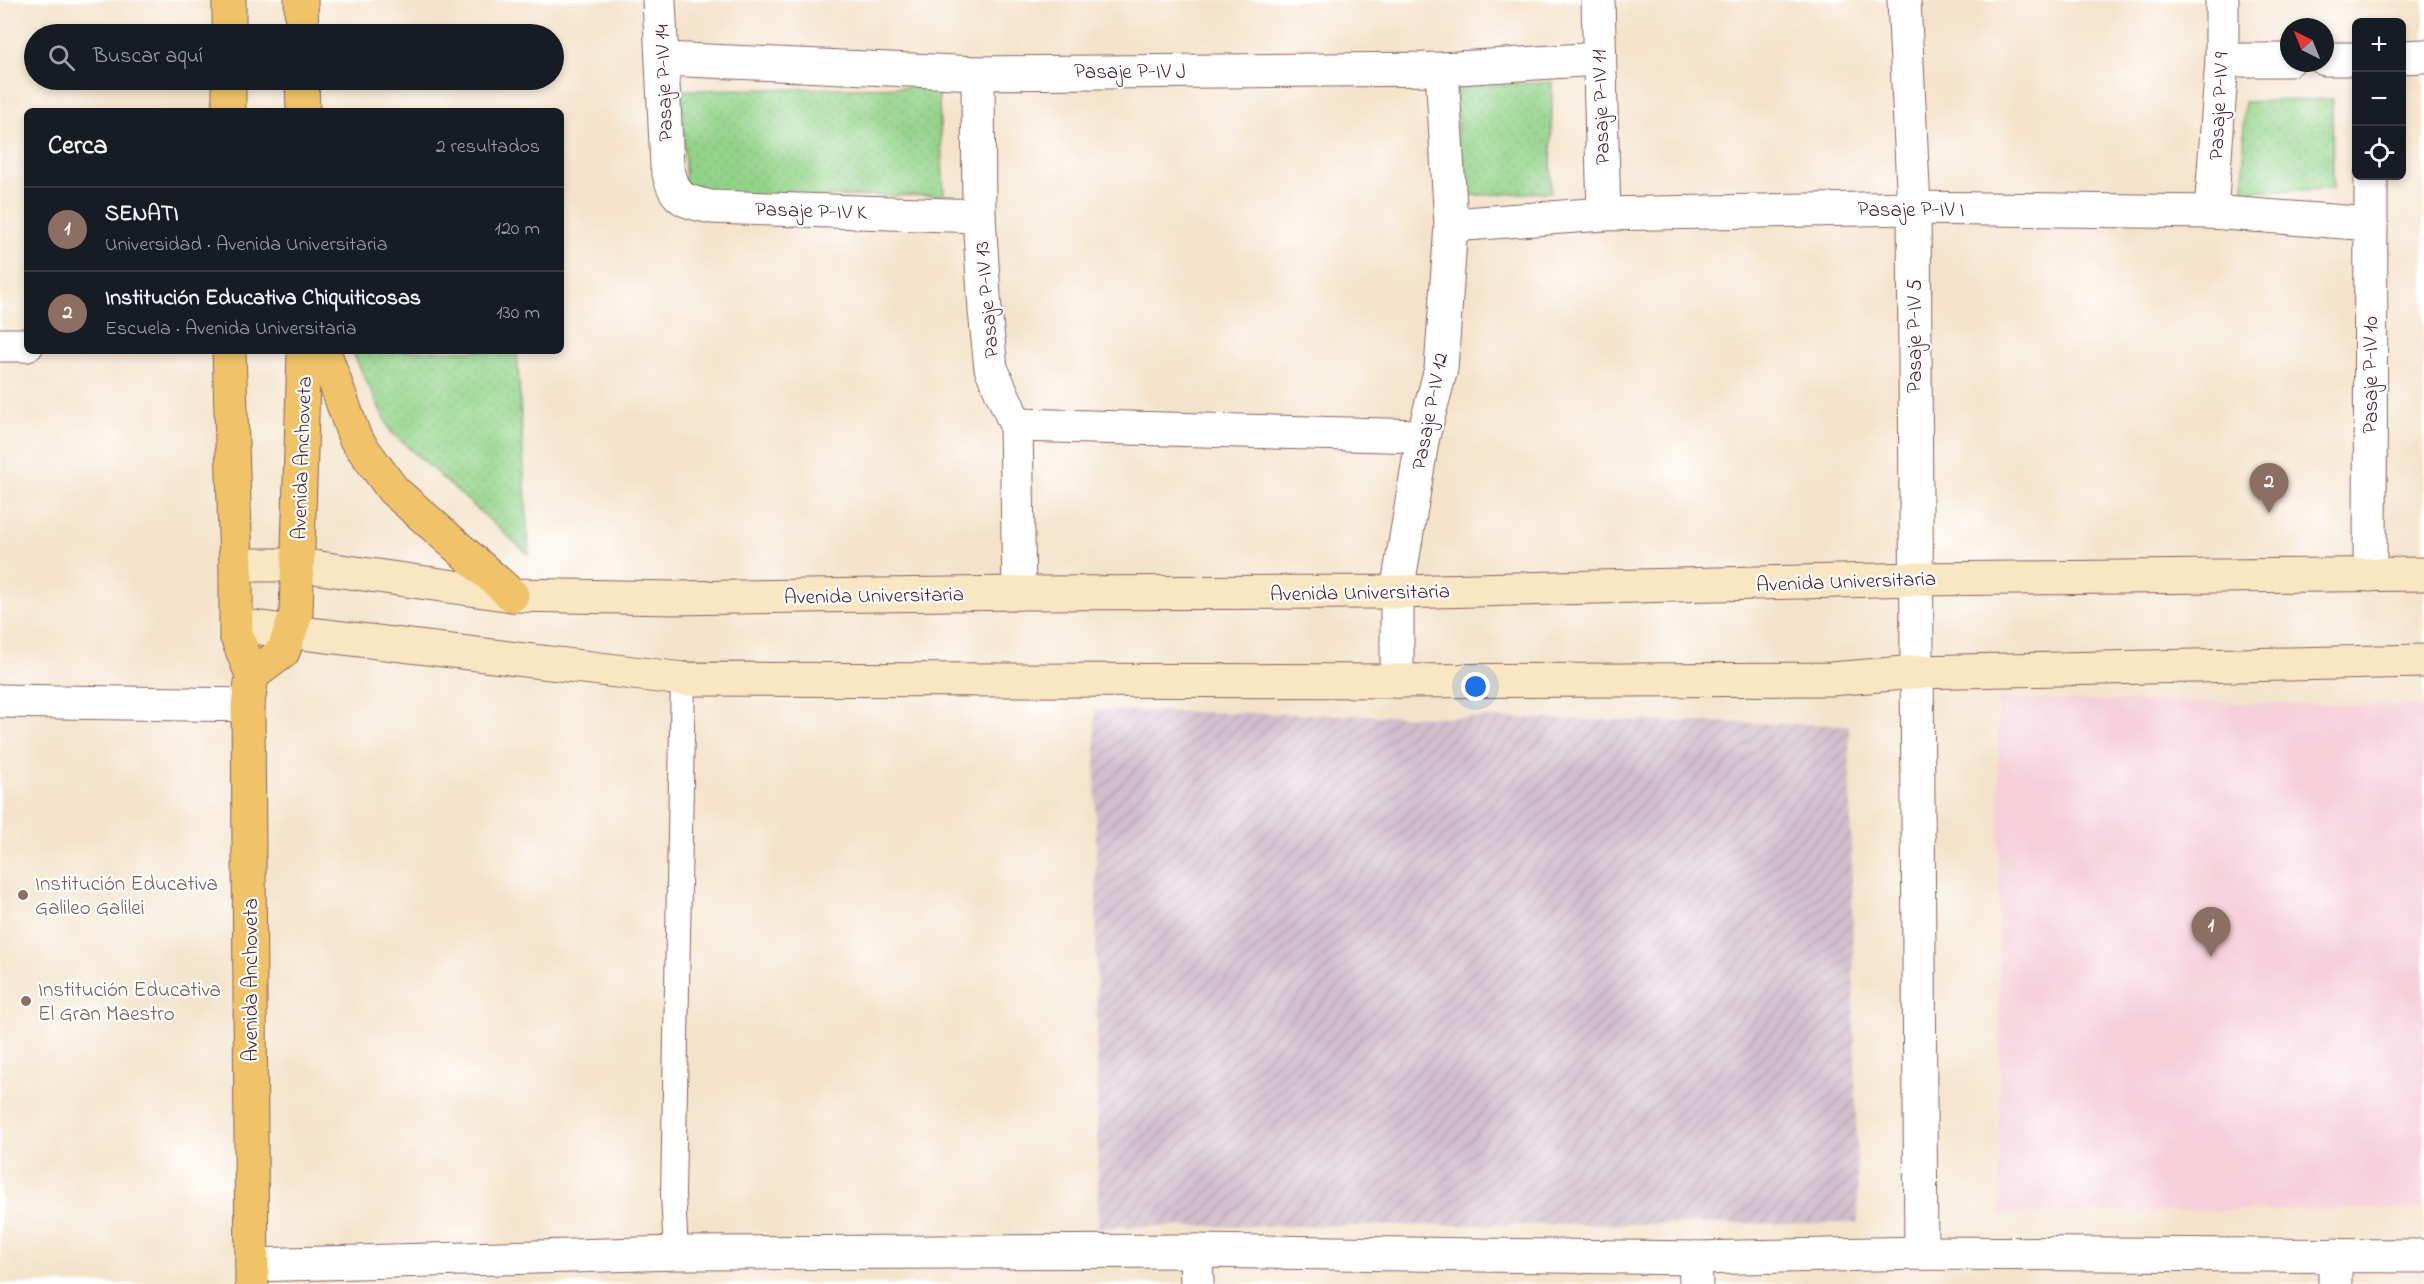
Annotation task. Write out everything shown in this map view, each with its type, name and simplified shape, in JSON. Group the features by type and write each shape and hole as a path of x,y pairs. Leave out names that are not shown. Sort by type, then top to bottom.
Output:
{"main road":[{"path":"229,0 229,24"},
{"path":"301,0 302,24"},
{"path":"229,90 229,108"},
{"path":"302,90 303,108"},
{"name":"Avenida Anchoveta","path":"229,354 237,565 236,635 250,690 252,1275"},
{"name":"Avenida Anchoveta","path":"250,690 283,652 296,614 304,354"},
{"path":"325,354 355,438 393,490 512,595"},
{"name":"Avenida Anchoveta","path":"237,565 298,566"},
{"name":"Avenida Universitaria","path":"298,566 512,595 674,598 1019,593 1397,592 1916,579 2424,574"},
{"path":"236,625 683,679 1397,681 1831,679 1916,672 2424,662"}],"street":[{"name":"Pasaje P-IV 14","path":"659,0 667,166"},
{"name":"Pasaje P-IV 11","path":"1598,0 1604,214"},
{"name":"Pasaje P-IV 5","path":"1904,0 1914,208 1920,1253"},
{"name":"Pasaje P-IV 9","path":"2211,212 2222,60 2222,0"},
{"path":"2406,57 2424,56"},
{"name":"Pasaje P-IV J","path":"663,59 978,73 1442,69 1598,59"},
{"path":"2334,59 2352,59"},
{"path":"2222,60 2280,60"},
{"name":"Pasaje P-IV 12","path":"1397,681 1397,592 1423,436 1441,369 1451,225 1442,69"},
{"name":"Pasaje P-IV 13","path":"978,73 979,216 991,368 1016,424 1019,593"},
{"name":"Pasaje P-IV K","path":"667,166 672,187 684,201 711,207 979,216"},
{"name":"Pasaje P-IV 10","path":"2370,575 2371,180"},
{"name":"Pasaje P-IV I","path":"1451,225 1604,214 1914,208 2211,212 2371,224"},
{"path":"0,345 24,345"},
{"path":"1016,424 1423,436"},
{"path":"0,701 250,690"},
{"path":"1196,1251 1197,1284"},
{"path":"252,1275 326,1274 676,1253 1196,1251 1695,1271 1920,1253 2335,1269 2424,1256"}],"lane":[{"path":"676,1253 674,1182 683,679"}],"shaded area":[{"path":"1998,699 2424,706 2424,1208 2000,1214"},
{"path":"1095,710 1849,725 1858,1223 1098,1227"}],"green space":[{"path":"1552,82 1551,192 1456,196 1457,87"},
{"path":"938,87 944,195 686,198 682,90"},
{"path":"2332,99 2333,189 2244,191 2244,102"},
{"path":"353,354 517,354 529,555 391,432"}],"place":[{"name":"Institución Educativa Chiquiticosas","path":"2269,513"},
{"name":"Institución Educativa Galileo Galilei","path":"23,895"},
{"name":"SENATI","path":"2211,957"},
{"name":"Institución Educativa El Gran Maestro","path":"26,1001"}]}
